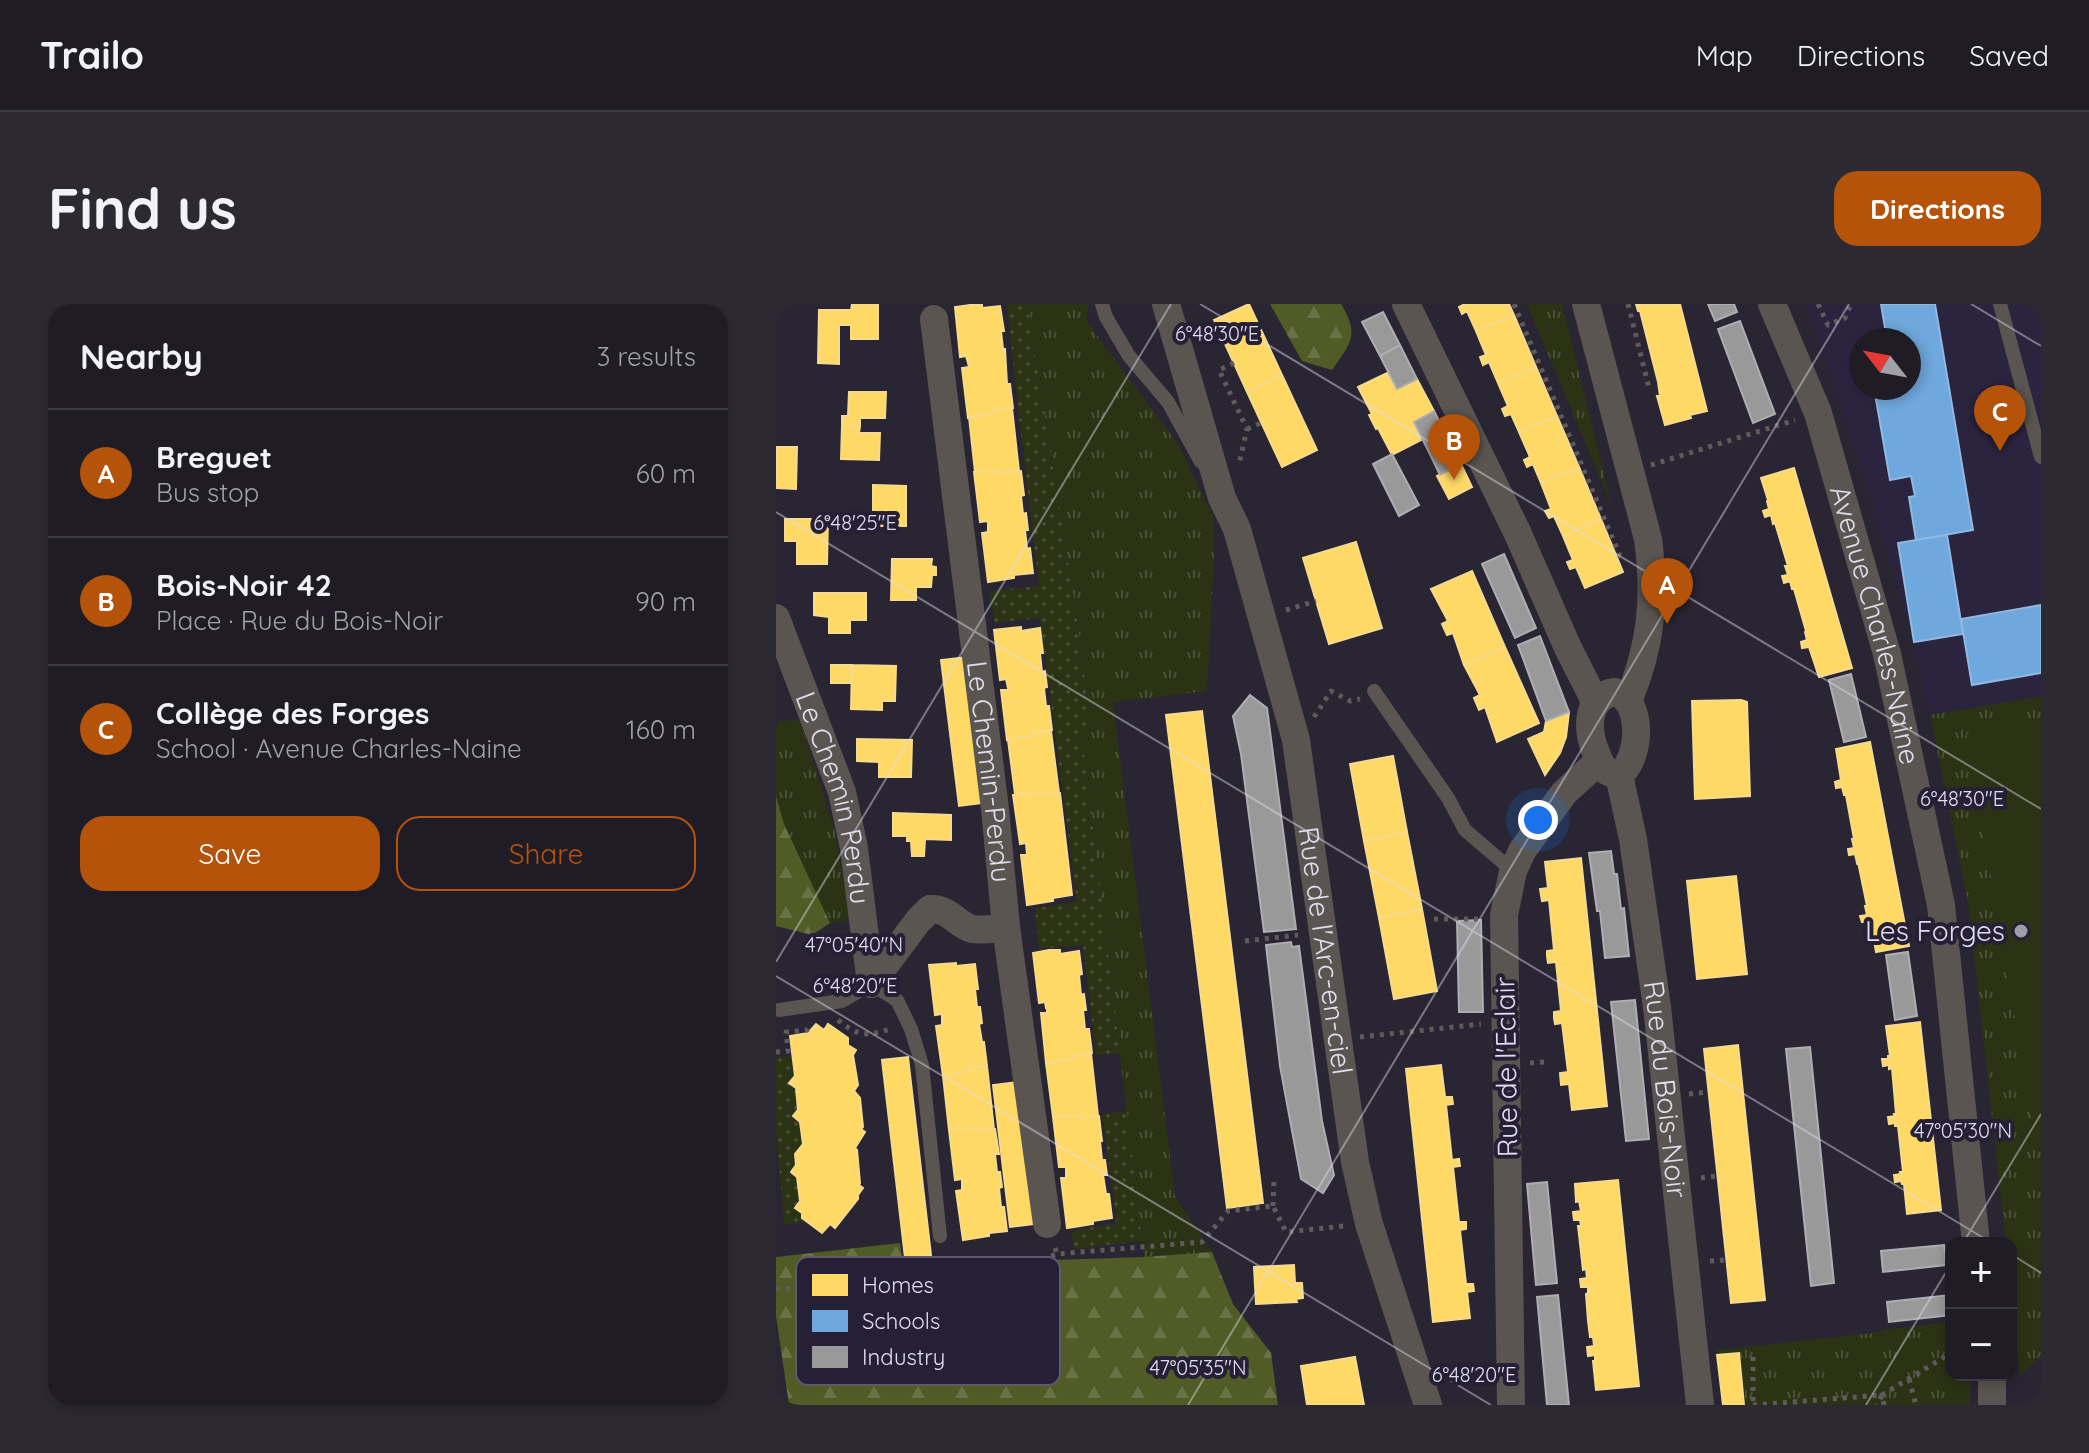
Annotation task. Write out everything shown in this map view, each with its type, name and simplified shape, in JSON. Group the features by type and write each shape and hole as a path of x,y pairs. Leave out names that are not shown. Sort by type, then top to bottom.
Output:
{"street":[{"name":"Rue de l'Arc-en-ciel","path":"1166,304 1221,494 1237,529 1296,740 1355,1162 1369,1224 1428,1405"},
{"path":"1406,304 1596,703 1600,697 1615,692 1629,699 1636,735 1632,758 1628,767 1609,768"},
{"path":"1586,304 1648,539 1652,572 1651,617 1645,655 1629,699"},
{"name":"Avenue Charles-Naine","path":"1772,304 1818,413 1887,654 1941,905 1975,1237"},
{"name":"Le Chemin-Perdu","path":"934,319 995,809 1006,927 1047,1224"},
{"name":"Le Chemin Perdu","path":"776,618 842,792 854,848 871,984"},
{"name":"Rue du Bois-Noir","path":"1596,703 1589,732 1609,768 1633,839 1651,964 1700,1405"},
{"name":"Rue de l'Eclair","path":"1511,1405 1504,915 1513,871 1522,851 1564,793 1609,768"},
{"path":"871,984 930,909 944,910 967,927 977,930 1006,927"},
{"path":"1992,1381 1992,1405"}],"lane":[{"name":"Rue de l'Arc-en-ciel","path":"1102,304 1106,317 1129,356 1168,402 1221,494"},
{"path":"2000,304 2041,457"},
{"path":"1374,691 1448,798 1465,830 1513,871"},
{"path":"779,1010 842,1001 871,984 897,1000 909,1024 922,1065 940,1236"}],"path":[{"path":"1514,304 1620,556 1633,561"},
{"path":"1628,304 1649,388"},
{"path":"1818,304 1828,325 1845,318 1851,304"},
{"path":"1221,494 1241,461 1248,429 1224,386 1219,370 1234,363"},
{"path":"1654,464 1799,419"},
{"path":"1248,429 1261,423"},
{"path":"1287,610 1316,601"},
{"path":"1317,713 1331,691 1340,697"},
{"path":"1434,919 1481,919"},
{"path":"1245,941 1298,935"},
{"path":"827,1017 837,1018 851,1030 870,1035 909,1024"},
{"path":"1375,1035 1481,1024"},
{"path":"776,1052 788,1051 786,1032 807,1029"},
{"path":"1536,1063 1545,1062"},
{"path":"1699,1093 1708,1092"},
{"path":"1705,1177 1716,1176"},
{"path":"1274,1179 1273,1206 1286,1232 1347,1226"},
{"path":"1068,1253 1202,1242 1228,1211 1273,1206"},
{"path":"1049,1257 1057,1254"},
{"path":"1711,1261 1725,1260"},
{"path":"776,1288 796,1290"},
{"path":"1753,1357 1753,1404 1882,1395 1945,1357"},
{"path":"1909,1379 1916,1405"},
{"path":"1877,1405 1882,1395"},
{"path":"1882,1395 1884,1405"},
{"path":"1848,1405 1852,1396"}],"shaded area":[{"path":"1805,304 1881,304 1885,328 1849,328 1849,400 1876,400 1890,479 1911,476 1915,496 1909,497 1916,540 1898,544 1914,642 1963,634 1972,685 2041,673 2041,696 1930,715 1880,525"},
{"path":"1935,304 2041,304 2041,605 1961,619 1947,535 1972,530"}],"green space":[{"path":"1007,304 1023,304 1033,324 1034,350 1091,726 1081,728 1120,1053 1096,1055 1083,945 1039,949 1035,908 1077,902 1040,618 995,623 989,591 1039,586"},
{"path":"1023,304 1088,304 1087,322 1178,444 1213,517 1214,560 1207,691 1113,702 1175,1196 1212,1252 1144,1257 1081,727 1091,725 1034,350 1033,324"},
{"path":"1270,304 1341,304 1352,331 1344,353 1332,370 1302,361"},
{"path":"1527,304 1562,304 1612,506"},
{"path":"2041,696 2041,1355 2020,1376 2017,1237 2005,1237 1968,902 1930,715"},
{"path":"800,720 835,832 850,920 830,923 784,824 776,796 776,729 779,721"},
{"name":"Les Forges","path":"2041,721 2041,1128 2034,1129 1967,734"},
{"path":"776,796 784,824 830,923 812,935 776,926"},
{"path":"792,1056 795,1076 789,1083 796,1088 798,1110 793,1116 800,1122 803,1144 795,1154 796,1165 791,1172 797,1177 800,1201 795,1208 807,1222 784,1224 776,1131 776,1058"},
{"path":"1127,1111 1142,1241 1073,1249 1072,1233 1077,1230 1117,1223 1102,1114"},
{"path":"900,1243 902,1257 796,1257 796,1385 1060,1385 1060,1260 1212,1252 1233,1304 1271,1353 1278,1405 789,1405 776,1316 776,1257"},
{"path":"1945,1323 1945,1381 1970,1381 1970,1405 1723,1405 1717,1350"}],"building: Homes":[{"path":"852,304 878,304 878,339 851,339 851,325 839,325 839,364 818,363 819,310 851,310"},
{"path":"1249,304 1282,375 1247,392 1214,320"},
{"path":"1465,304 1509,304 1514,315 1476,331 1467,311 1462,314 1459,307"},
{"path":"1636,304 1680,304 1707,411 1665,425 1657,396 1660,396 1658,382"},
{"path":"982,305 982,308 1000,306 1007,384 1010,384 1013,408 968,418 962,368 969,367 966,356 960,357 955,307"},
{"path":"1514,315 1536,367 1498,383 1489,362 1483,365 1480,357 1486,355 1476,331"},
{"path":"1536,367 1557,416 1519,432 1511,414 1505,416 1502,409 1508,406 1498,383"},
{"path":"1387,373 1397,389 1417,379 1434,411 1414,422 1421,440 1392,455 1369,415 1372,414 1358,387"},
{"path":"1282,375 1317,450 1282,467 1247,392"},
{"path":"849,392 886,392 885,418 860,418 860,426 842,426 842,416 848,416"},
{"path":"1012,408 1019,471 975,472 969,417"},
{"path":"1557,416 1579,467 1541,483 1533,464 1527,467 1524,460 1530,457 1519,432"},
{"path":"842,426 860,426 859,433 880,433 879,460 841,459"},
{"path":"776,447 797,447 796,489 776,488"},
{"path":"1461,464 1472,487 1449,499 1437,476"},
{"path":"1579,467 1601,519 1563,536 1554,516 1549,518 1545,511 1551,509 1541,483"},
{"path":"1794,468 1852,668 1819,677 1809,647 1802,648 1801,642 1807,640 1806,631 1794,589 1790,581 1784,583 1782,576 1788,575 1785,566 1788,566 1775,523 1771,515 1765,517 1763,511 1769,509 1761,478"},
{"path":"1001,470 1001,473 1021,471 1023,514 1026,513 1028,530 1025,530 1027,549 1030,548 1033,573 988,582 982,533 988,532 988,523 980,522 974,472"},
{"path":"873,485 906,486 906,526 873,526"},
{"path":"785,519 828,519 827,564 797,564 797,541 785,541"},
{"path":"1601,519 1623,572 1585,588 1576,567 1570,569 1567,562 1573,560 1563,536"},
{"path":"1356,542 1382,628 1329,644 1303,558"},
{"path":"892,559 932,559 931,566 936,567 936,575 932,575 931,587 916,587 916,600 891,600"},
{"path":"1472,571 1505,647 1464,665 1453,633 1447,635 1442,624 1448,621 1431,589"},
{"path":"814,593 866,593 866,620 850,620 850,633 829,633 829,617 814,615"},
{"path":"1021,627 1021,631 1040,628 1042,672 1045,671 1047,687 1044,688 1046,706 1049,706 1052,730 1007,740 1001,690 1008,688 1006,679 1000,680 994,630"},
{"path":"1505,647 1539,723 1497,742 1485,707 1479,710 1474,698 1480,695 1464,665"},
{"path":"966,657 983,803 959,806 941,660"},
{"path":"831,665 852,665 851,683 831,683"},
{"path":"852,665 896,666 895,701 882,701 882,710 851,709"},
{"path":"1692,701 1747,702 1750,796 1695,799"},
{"path":"1202,711 1263,1203 1227,1208 1166,715"},
{"path":"1569,712 1566,737 1560,753 1545,775 1528,739 1544,732 1546,721"},
{"path":"1051,731 1059,793 1015,794 1008,740 1033,736 1033,732"},
{"path":"857,739 912,740 911,777 879,777 879,762 857,761"},
{"path":"1870,742 1909,946 1876,952 1872,929 1868,921 1862,922 1860,916 1867,915 1867,906 1858,862 1855,854 1849,855 1848,849 1854,848 1854,839 1846,795 1842,787 1836,788 1835,782 1841,780 1836,749"},
{"path":"1393,756 1407,832 1364,841 1350,764"},
{"path":"1060,793 1072,895 1027,905 1021,855 1027,855 1026,843 1020,844 1013,795"},
{"path":"893,813 951,815 951,840 925,839 924,856 912,856 911,841 907,841 907,836 893,836"},
{"path":"1407,832 1422,909 1379,918 1364,841"},
{"path":"1581,858 1607,1106 1572,1110 1569,1084 1561,1085 1560,1073 1568,1072 1562,1023 1555,1024 1554,1018 1554,1012 1561,1011 1556,962 1548,963 1547,956 1547,951 1554,950 1549,900 1542,901 1540,889 1548,888 1545,862"},
{"path":"1736,876 1747,974 1697,979 1687,881"},
{"path":"1422,909 1437,991 1394,999 1379,918"},
{"path":"1060,950 1060,954 1079,951 1081,995 1084,994 1086,1010 1083,1010 1085,1029 1089,1029 1092,1053 1046,1063 1041,1013 1047,1013 1047,1008 1045,1002 1039,1003 1033,953"},
{"path":"956,963 956,966 975,964 977,1007 980,1007 982,1023 979,1024 987,1066 943,1076 936,1026 942,1025 942,1014 935,1015 929,965"},
{"path":"1920,1022 1941,1210 1907,1214 1904,1184 1895,1182 1894,1175 1903,1172 1898,1126 1889,1124 1888,1117 1896,1114 1892,1068 1883,1066 1882,1059 1890,1056 1886,1026"},
{"path":"816,1024 824,1030 828,1024 848,1038 848,1045 856,1050 853,1055 858,1085 854,1091 860,1098 861,1129 865,1132 855,1148 859,1185 863,1188 835,1228 830,1224 822,1233 802,1218 802,1213 795,1208 800,1201 797,1177 791,1172 796,1165 795,1154 803,1144 800,1122 793,1116 798,1110 796,1088 789,1083 795,1076 790,1036 808,1033"},
{"path":"1738,1045 1765,1300 1731,1303 1704,1049"},
{"path":"1091,1053 1098,1116 1053,1117 1046,1063"},
{"path":"908,1057 931,1255 905,1257 882,1060"},
{"path":"1441,1065 1445,1097 1452,1097 1453,1104 1446,1105 1452,1160 1459,1159 1460,1166 1453,1167 1459,1222 1466,1222 1466,1229 1460,1230 1466,1284 1473,1284 1474,1291 1467,1292 1470,1318 1433,1322 1406,1069"},
{"path":"987,1066 994,1129 949,1130 943,1076"},
{"path":"1017,1082 1035,1224 1010,1227 993,1085"},
{"path":"1080,1115 1081,1118 1099,1116 1102,1160 1105,1160 1107,1175 1103,1175 1112,1218 1067,1228 1061,1178 1066,1178 1066,1167 1059,1167 1053,1117"},
{"path":"976,1128 976,1131 995,1129 999,1154 995,1154 997,1172 1000,1172 1002,1187 999,1188 1001,1207 1004,1207 1007,1231 963,1240 956,1191 962,1190 962,1179 955,1180 949,1130"},
{"path":"1618,1180 1639,1386 1596,1390 1595,1355 1588,1356 1587,1347 1594,1346 1588,1321 1588,1287 1581,1287 1580,1279 1587,1278 1586,1269 1583,1270 1578,1226 1581,1226 1580,1220 1574,1220 1573,1212 1581,1211 1579,1201 1576,1202 1575,1184"},
{"path":"1294,1265 1295,1283 1302,1283 1303,1298 1296,1299 1297,1302 1256,1304 1254,1267"},
{"path":"1739,1353 1744,1405 1723,1405 1717,1355"},
{"path":"1355,1357 1364,1405 1307,1405 1301,1366"}],"building: Schools":[{"path":"1881,304 1935,304 1973,530 1916,540 1909,497 1915,496 1911,476 1890,480 1876,400 1921,400 1921,328 1885,328"},
{"path":"1947,535 1963,634 1914,642 1898,543"},
{"path":"2041,605 2041,673 1972,685 1961,619"}],"building: Industry":[{"path":"1708,304 1734,304 1737,312 1715,321"},
{"path":"1383,312 1400,345 1380,356 1362,322"},
{"path":"1740,321 1775,414 1753,423 1718,329"},
{"path":"1400,345 1417,379 1397,389 1380,356"},
{"path":"1434,411 1461,464 1440,475 1414,422"},
{"path":"1392,454 1419,505 1399,516 1373,464"},
{"path":"1504,554 1536,628 1515,638 1482,564"},
{"path":"1540,636 1569,712 1546,721 1518,645"},
{"path":"1851,674 1866,737 1844,742 1829,680"},
{"path":"1250,695 1267,708 1296,929 1264,932 1241,754 1233,716"},
{"path":"1611,851 1621,909 1624,908 1629,956 1605,958 1589,853"},
{"path":"1481,920 1483,1012 1459,1012 1457,921"},
{"path":"1291,942 1292,947 1299,946 1322,1121 1334,1175 1323,1193 1301,1179 1280,1066 1266,945"},
{"path":"1908,952 1917,1016 1895,1020 1886,955"},
{"path":"1635,1000 1649,1139 1626,1141 1611,1002"},
{"path":"1810,1047 1834,1283 1811,1286 1786,1049"},
{"path":"1547,1182 1557,1283 1536,1285 1527,1184"},
{"path":"1944,1245 1945,1265 1883,1272 1881,1251"},
{"path":"1558,1295 1569,1405 1547,1405 1537,1297"},
{"path":"1945,1296 1945,1316 1889,1322 1887,1302"}],"place":[{"name":"Collège des Forges","path":"2000,451"},
{"name":"Bois-Noir 42","path":"1454,480"},
{"name":"Breguet","path":"1667,624"},
{"name":"Les Forges","path":"2021,931"}]}
